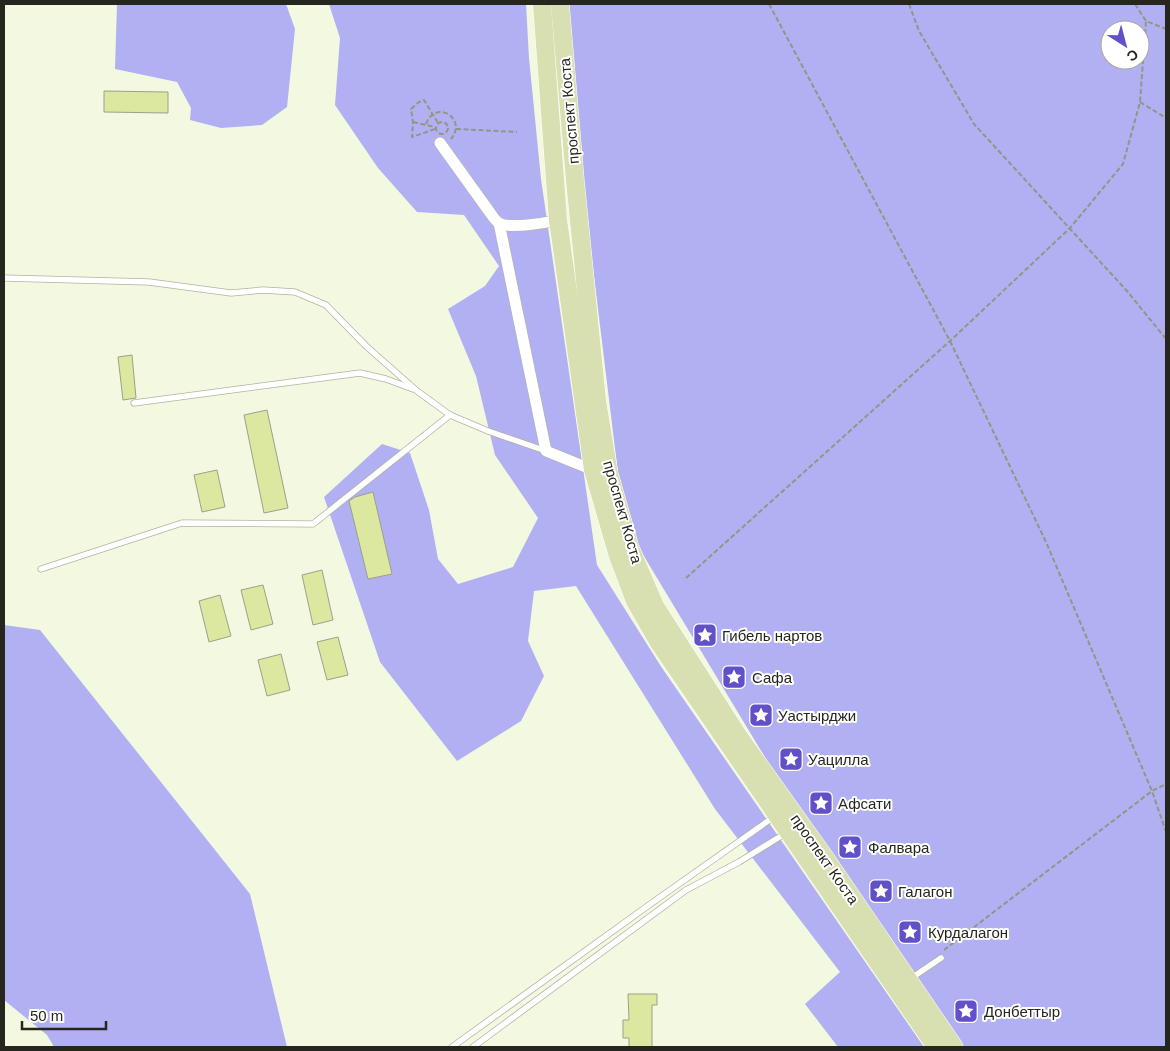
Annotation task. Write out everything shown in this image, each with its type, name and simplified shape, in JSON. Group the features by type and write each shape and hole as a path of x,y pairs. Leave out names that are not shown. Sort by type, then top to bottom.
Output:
{"main road":[{"name":"проспект Коста","path":"542,4 558,220 593,470 618,556 635,601 659,643 936,1047"},
{"name":"проспект Коста","path":"560,4 597,401 609,474 630,548 655,606 734,729 954,1047"}],"street":[{"path":"440,143 490,214 499,223 546,451 593,470"},
{"path":"499,223 511,225 558,220"}],"lane":[{"path":"4,278 149,282 231,293 263,290 294,292 326,305 366,346 417,391 450,415 488,431 546,451"},
{"path":"134,403 360,373 386,379 417,391"},
{"path":"42,569 182,523 313,524 450,415"},
{"path":"452,1047 777,815"},
{"path":"473,1047 679,895 788,832"},
{"path":"908,980 941,955"}],"path":[{"path":"769,4 950,341 1046,542 1152,791 1166,832"},
{"path":"909,4 919,31 974,124 1127,291 1166,339"},
{"path":"1135,4 1145,20"},
{"path":"1150,23 1166,29"},
{"path":"686,578 950,341 1070,228 1123,164 1140,102 1142,70"},
{"path":"436,128 412,137 413,122 411,109 424,100 438,123"},
{"path":"1140,102 1166,118"},
{"path":"426,124 433,114 439,112 448,114 453,118 456,129 451,139 440,143 434,141 426,132"},
{"path":"413,122 436,128"},
{"path":"438,123 446,124 448,127 447,131 441,134 437,133 438,123"},
{"path":"456,129 516,132"},
{"path":"941,955 1152,791 1166,784"}],"shaded area":[{"path":"117,4 286,4 295,29 287,107 262,125 221,128 190,120 191,108 177,82 115,69"},
{"path":"329,4 526,4 529,58 541,179 597,565 662,668 924,1047 838,1047 805,1004 840,972 715,809 576,586 534,591 528,641 544,676 521,721 457,761 380,662 324,497 382,444 410,453 429,510 438,559 458,584 513,567 538,518 495,455 476,376 448,309 485,286 499,266 464,215 417,212 378,168 335,105 340,38"},
{"path":"567,4 1166,4 1166,1047 959,1047 781,784 639,548 618,473 584,194"},
{"path":"4,625 40,630 250,894 287,1047 54,1047 47,1035 4,1000"}],"building":[{"path":"104,91 168,92 168,113 104,112"},
{"path":"132,355 136,398 123,400 118,357"},
{"path":"267,410 288,508 264,513 244,415"},
{"path":"217,470 225,507 202,512 194,475"},
{"path":"373,492 392,574 368,579 349,501 355,497"},
{"path":"322,570 333,620 313,625 302,575"},
{"path":"263,585 273,624 251,630 241,590"},
{"path":"220,595 231,636 209,642 199,601"},
{"path":"338,637 348,675 327,680 317,642"},
{"path":"281,654 290,690 267,696 258,660"},
{"path":"628,994 657,994 657,1005 652,1005 652,1047 629,1047 629,1038 623,1038 623,1020 629,1020"}],"place":[{"name":"Гибель нартов","path":"705,635"},
{"name":"Сафа","path":"734,677"},
{"name":"Уастырджи","path":"761,715"},
{"name":"Уацилла","path":"791,759"},
{"name":"Афсати","path":"821,803"},
{"name":"Фалвара","path":"850,847"},
{"name":"Галагон","path":"881,891"},
{"name":"Курдалагон","path":"910,932"},
{"name":"Донбеттыр","path":"966,1011"}]}
